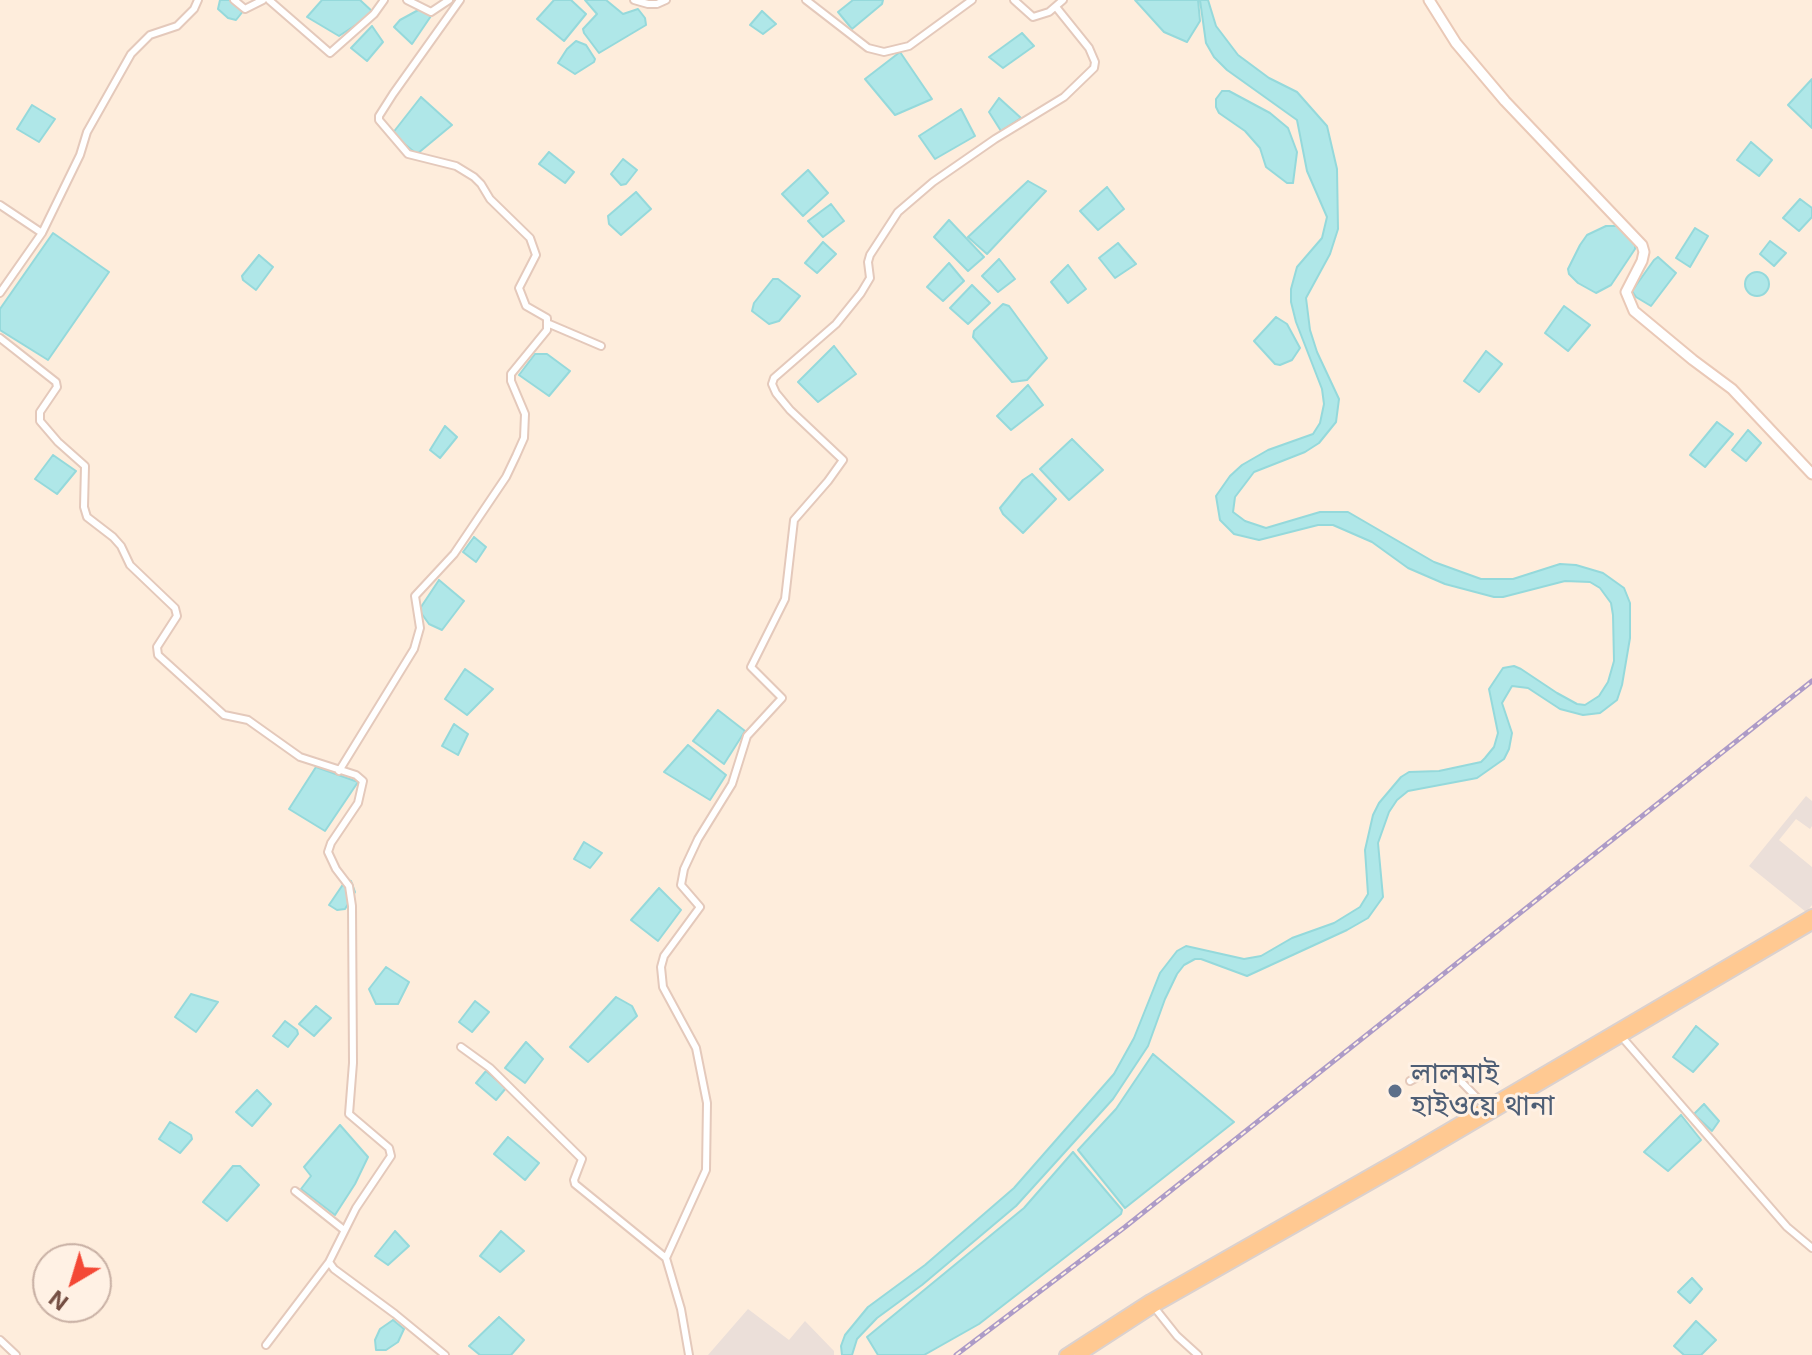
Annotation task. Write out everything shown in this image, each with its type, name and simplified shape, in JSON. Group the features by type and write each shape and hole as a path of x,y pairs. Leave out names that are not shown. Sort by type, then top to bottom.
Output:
{"main road":[{"path":"1433,1 1456,43 1505,101 1642,245 1642,261 1626,292 1634,311 1742,397 1812,474"},
{"path":"1080,1355 1223,1263 1812,915"},
{"path":"1065,1355 1150,1300 1223,1263 1812,924"}],"street":[{"path":"0,293 42,233 80,155 87,132 131,54 150,35 177,26 194,9 198,0"},
{"path":"234,0 245,9 263,0"},
{"path":"269,0 330,53 374,14 384,0"},
{"path":"407,0 431,12 449,0"},
{"path":"339,771 414,649 420,628 415,596 454,554 499,489 516,456 524,438 525,414 511,374 547,330 547,318 526,306 520,293 520,282 536,255 530,238 490,199 474,177 456,166 408,154 379,120 393,94 460,0"},
{"path":"634,0 657,4 666,0"},
{"path":"806,0 868,48 884,52 909,46 972,0"},
{"path":"1014,0 1033,17 1056,7 1063,0"},
{"path":"666,1258 706,1170 707,1103 696,1048 663,987 661,967 664,956 700,907 681,885 684,869 698,839 732,784 747,736 782,698 751,667 785,599 794,520 843,460 780,399 774,390 774,378 836,324 861,293 870,278 870,255 898,212 946,173 1064,97 1094,68 1095,62 1089,48 1056,7"},
{"path":"0,205 42,233"},
{"path":"547,323 601,346"},
{"path":"0,338 56,382 57,387 40,412 40,421 85,466 84,507 87,517 113,537 130,565 177,612 157,647 158,655 224,715 248,720 300,757 356,775 363,783 358,803 328,852 349,886 352,906 353,1063 349,1114 391,1152 391,1156 356,1208 329,1262 266,1345"},
{"path":"1621,1036 1787,1227 1812,1248"},
{"path":"461,1047 490,1068 582,1159 575,1184 666,1258 681,1309 689,1355"},
{"path":"1410,1081 1432,1069 1448,1068 1486,1107"},
{"path":"295,1191 344,1230"},
{"path":"329,1262 445,1355"},
{"path":"1154,1307 1177,1336 1198,1355"},
{"path":"0,1340 16,1355"}],"shaded area":[{"path":"1806,796 1812,801 1812,826 1810,829 1796,819 1779,840 1812,867 1812,905 1806,912 1749,866"},
{"path":"748,1309 789,1340 805,1321 834,1351 834,1355 708,1355"}],"water":[{"path":"220,0 233,0 244,10 236,20 228,18 218,9"},
{"path":"322,0 360,0 374,13 339,36 307,17"},
{"path":"554,0 571,0 586,14 564,41 537,19"},
{"path":"585,0 606,0 623,14 638,9 646,25 599,53 584,33 583,29 597,14"},
{"path":"853,0 883,0 852,29 838,12"},
{"path":"1135,0 1198,0 1200,21 1187,42 1164,32"},
{"path":"1200,0 1208,0 1216,26 1238,55 1269,78 1297,92 1327,126 1337,169 1338,229 1330,254 1306,298 1310,330 1317,352 1339,399 1336,422 1319,443 1305,452 1254,472 1235,497 1233,512 1245,521 1266,528 1320,512 1348,512 1434,562 1481,579 1513,579 1560,564 1603,573 1624,588 1630,603 1630,638 1622,685 1617,700 1604,710 1583,715 1560,709 1528,688 1512,686 1502,703 1512,733 1504,759 1477,778 1408,791 1389,812 1378,843 1383,897 1368,918 1247,976 1201,959 1184,965 1165,999 1148,1046 1113,1099 1016,1206 922,1285 877,1318 857,1339 852,1355 842,1355 845,1335 868,1307 925,1265 1014,1188 1114,1074 1134,1038 1160,973 1177,951 1186,946 1244,959 1261,956 1292,938 1334,923 1360,907 1368,894 1365,850 1379,803 1409,772 1439,771 1481,762 1485,758 1494,747 1498,733 1489,689 1503,668 1514,666 1521,669 1557,693 1585,705 1599,696 1608,682 1614,661 1611,603 1600,588 1590,582 1565,581 1494,597 1445,584 1408,568 1372,542 1333,525 1318,525 1259,540 1234,534 1220,520 1216,496 1230,476 1268,450 1313,434 1320,423 1324,404 1322,389 1296,322 1291,289 1297,267 1322,238 1327,217 1307,171 1297,120 1227,70 1214,57 1206,43"},
{"path":"422,8 431,16 412,44 394,27 400,20"},
{"path":"762,11 776,24 763,34 750,25"},
{"path":"372,26 383,42 367,61 351,48"},
{"path":"1022,33 1034,46 1003,68 989,57"},
{"path":"576,41 586,45 595,59 575,74 558,63"},
{"path":"900,52 932,99 895,115 865,79"},
{"path":"1812,79 1812,128 1788,105"},
{"path":"1222,91 1229,91 1270,113 1288,128 1297,152 1293,183 1287,183 1266,167 1260,148 1245,131 1219,113 1216,99"},
{"path":"421,97 452,125 417,154 392,134"},
{"path":"999,98 1021,118 1001,131 989,112"},
{"path":"32,105 55,119 39,142 17,129"},
{"path":"961,109 975,136 935,159 919,136"},
{"path":"1751,142 1772,160 1759,176 1737,160"},
{"path":"549,152 574,172 565,183 539,164"},
{"path":"623,159 637,170 626,184 621,185 611,174"},
{"path":"808,170 828,193 803,216 782,194"},
{"path":"1028,181 1046,191 987,254 968,237"},
{"path":"1107,187 1124,209 1098,230 1080,211"},
{"path":"636,192 651,209 621,235 609,224 608,216"},
{"path":"1800,199 1812,208 1812,217 1799,231 1783,218"},
{"path":"831,204 844,221 823,237 808,221"},
{"path":"949,220 984,257 968,271 934,237"},
{"path":"1606,226 1617,226 1625,231 1635,244 1635,249 1611,285 1596,293 1578,283 1568,269 1587,235"},
{"path":"1695,228 1708,236 1690,267 1676,258"},
{"path":"53,233 109,272 48,360 0,330 0,309"},
{"path":"1770,241 1786,253 1774,266 1760,254"},
{"path":"823,242 836,254 817,273 805,263"},
{"path":"1118,243 1136,264 1115,278 1099,258"},
{"path":"259,255 273,267 256,290 242,276"},
{"path":"1658,257 1676,273 1651,306 1632,291"},
{"path":"999,259 1015,279 998,292 982,276"},
{"path":"949,263 964,281 943,301 927,287"},
{"path":"1068,265 1086,289 1068,303 1051,282"},
{"path":"1757,272 1768,279 1769,284 1762,295 1757,296 1746,289 1745,284 1752,273"},
{"path":"773,279 778,279 800,296 779,321 769,324 752,311 754,303"},
{"path":"972,285 990,303 968,324 950,308"},
{"path":"1003,304 1009,306 1047,358 1027,380 1012,382 973,337 974,331"},
{"path":"1564,306 1590,325 1568,351 1545,333"},
{"path":"1276,317 1287,324 1300,348 1292,360 1280,365 1275,364 1254,341"},
{"path":"834,346 856,374 818,402 798,382"},
{"path":"1486,351 1502,364 1479,392 1464,381"},
{"path":"535,354 547,354 570,371 549,396 519,375"},
{"path":"1028,385 1043,405 1011,430 997,416"},
{"path":"1717,422 1733,434 1705,467 1690,455"},
{"path":"445,426 457,437 440,458 430,450"},
{"path":"1748,430 1761,443 1746,461 1732,450"},
{"path":"1072,439 1103,470 1069,500 1040,469"},
{"path":"53,455 76,471 57,494 35,479"},
{"path":"1032,474 1056,499 1023,533 1000,508 1023,480"},
{"path":"474,537 486,547 476,562 463,552"},
{"path":"439,580 464,601 442,630 429,624 419,610"},
{"path":"465,669 493,689 467,715 445,699"},
{"path":"718,710 745,731 724,764 693,741"},
{"path":"454,724 468,734 458,755 442,746"},
{"path":"688,745 726,775 710,800 664,772"},
{"path":"316,767 358,782 325,831 289,809"},
{"path":"584,842 602,853 590,868 574,859"},
{"path":"346,880 351,881 355,892 345,909 337,910 329,905"},
{"path":"659,888 681,910 658,941 631,920"},
{"path":"386,967 409,982 398,1004 376,1004 369,989"},
{"path":"191,994 218,1002 196,1032 175,1017"},
{"path":"616,997 632,1006 637,1016 588,1062 570,1047"},
{"path":"475,1001 489,1012 472,1032 459,1022"},
{"path":"316,1006 331,1018 314,1036 299,1024"},
{"path":"285,1021 298,1034 288,1047 273,1036"},
{"path":"1696,1026 1718,1044 1693,1072 1673,1057"},
{"path":"526,1042 543,1059 525,1083 505,1068"},
{"path":"1153,1054 1234,1122 1125,1208 1078,1150 1116,1109"},
{"path":"486,1071 506,1088 496,1100 476,1083"},
{"path":"257,1090 271,1104 252,1126 236,1112"},
{"path":"1704,1104 1719,1121 1712,1131 1694,1114"},
{"path":"1681,1115 1701,1140 1668,1171 1644,1152"},
{"path":"170,1122 191,1135 192,1139 180,1153 159,1139"},
{"path":"340,1125 368,1157 335,1215 301,1189 311,1176 304,1167"},
{"path":"508,1137 539,1163 525,1180 494,1154"},
{"path":"1073,1152 1122,1210 1121,1214 979,1324 924,1355 878,1355 867,1337 1024,1208"},
{"path":"233,1166 240,1166 259,1185 227,1221 203,1202"},
{"path":"395,1231 409,1246 388,1265 375,1256"},
{"path":"501,1231 524,1251 500,1272 480,1256"},
{"path":"1692,1278 1702,1289 1690,1303 1678,1292"},
{"path":"499,1317 524,1340 511,1355 480,1355 469,1346"},
{"path":"393,1320 404,1329 398,1342 386,1350 376,1350 375,1340 380,1329"},
{"path":"1696,1321 1716,1340 1701,1355 1684,1355 1674,1346"}],"railway":[{"path":"956,1355 1125,1227 1812,681"}],"place":[{"name":"লালমাই হাইওয়ে থানা","path":"1395,1091"}]}
